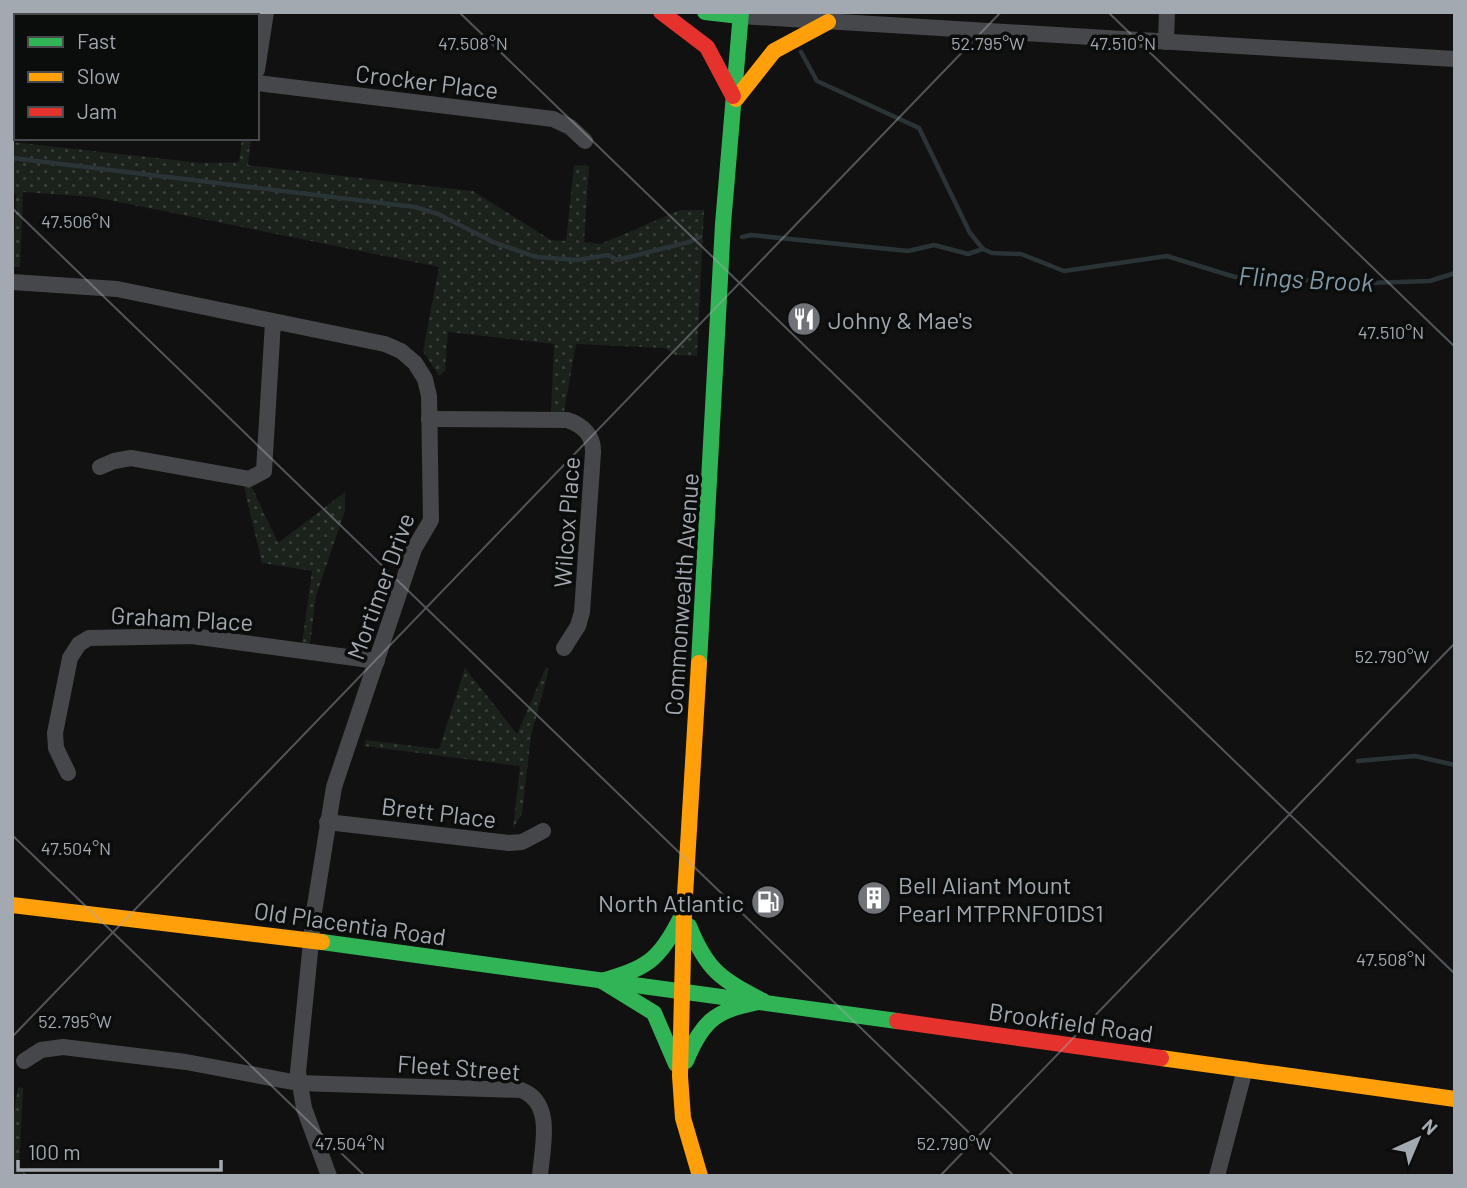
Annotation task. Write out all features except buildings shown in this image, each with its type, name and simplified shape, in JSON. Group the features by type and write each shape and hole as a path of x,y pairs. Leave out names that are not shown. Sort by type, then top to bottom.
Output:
{"main road":[{"path":"661,12 707,47 735,100 768,53 792,38 828,23"},
{"path":"705,12 741,14"},
{"path":"802,12 828,23"},
{"name":"Commonwealth Avenue","path":"700,1176 683,1118 680,1076 684,912 713,443 723,224 741,14"},
{"name":"Old Placentia Road","path":"12,905 311,940 682,992"},
{"path":"601,981 655,962 668,945 684,912"},
{"path":"684,912 706,968 763,1001"},
{"path":"601,981 654,1013 680,1076"},
{"name":"Brookfield Road","path":"682,992 763,1001 1455,1099"},
{"path":"680,1076 699,1028 712,1014 721,1009 763,1001"}],"street":[{"path":"259,57 266,12"},
{"path":"1166,42 1167,12"},
{"path":"741,14 828,23 1455,59"},
{"name":"Crocker Place","path":"259,83 553,119 570,127 585,141"},
{"name":"Mortimer Drive","path":"12,282 117,289 385,344 401,351 415,363 425,379 429,396 431,520 414,549 334,788 311,940 298,1051 299,1083 308,1120 329,1176"},
{"path":"100,467 131,458 226,477 248,479 264,471 273,321"},
{"name":"Wilcox Place","path":"429,419 567,420 578,425 592,439 582,612 578,626 564,648"},
{"name":"Graham Place","path":"68,773 56,748 55,733 70,658 75,648 89,638 192,636 377,662"},
{"name":"Brett Place","path":"327,822 509,843 523,842 543,831"},
{"name":"Fleet Street","path":"24,1061 41,1050 63,1047 186,1062 299,1083 521,1090 536,1099 543,1115 540,1176"},
{"path":"1217,1176 1245,1069"}],"shaded area":[{"path":"242,140 251,140 248,165 473,191 551,240 566,241 574,165 589,166 584,242 601,244 680,210 704,210 697,356 675,355 665,348 576,344 564,412 551,412 554,344 448,332 445,371 439,376 423,351 439,267 94,197 23,192 20,267 13,267 16,194 12,193 12,142 202,163 239,162"},
{"path":"249,481 278,543 345,492 345,511 316,596 310,644 302,644 312,571 262,563 243,483"},
{"path":"546,667 549,669 531,736 522,813 513,829 520,766 364,746 366,740 439,749 465,668 517,734"},
{"path":"18,1087 23,1088 19,1170 31,1176 12,1176 12,1125"}],"waterway":[{"name":"Flings Brook","path":"801,52 817,81 919,128 970,233 983,249 992,253 1021,254 1064,271 1167,256 1235,277 1369,283 1430,281 1455,273"},
{"path":"12,158 415,207 438,214 493,242 536,257 577,260 608,255 617,260 700,237"},
{"path":"742,237 751,235 908,251 934,245 968,254 983,249"},
{"path":"1358,761 1415,756 1455,765"}],"traffic: fast":[{"path":"705,12 740,16"},
{"path":"699,663 723,224 741,12"},
{"path":"602,981 630,972 650,961 665,945 680,919"},
{"path":"689,926 709,964 736,986 763,1001"},
{"path":"322,942 897,1021"},
{"path":"602,981 654,1013 676,1064"},
{"path":"686,1061 699,1034 714,1018 735,1008 763,1001"}],"traffic: slow":[{"path":"736,99 774,51 828,22"},
{"path":"699,663 684,912 680,1076 683,1118 700,1176"},
{"path":"12,905 322,942"},
{"path":"1161,1058 1455,1099"}],"traffic: jam":[{"path":"661,12 707,47 733,96"},
{"path":"897,1021 1161,1058"}],"place":[{"name":"Johny & Mae's","path":"804,319"},
{"name":"Bell Aliant Mount Pearl MTPRNF01DS1","path":"874,898"},
{"name":"North Atlantic","path":"768,902"}]}
